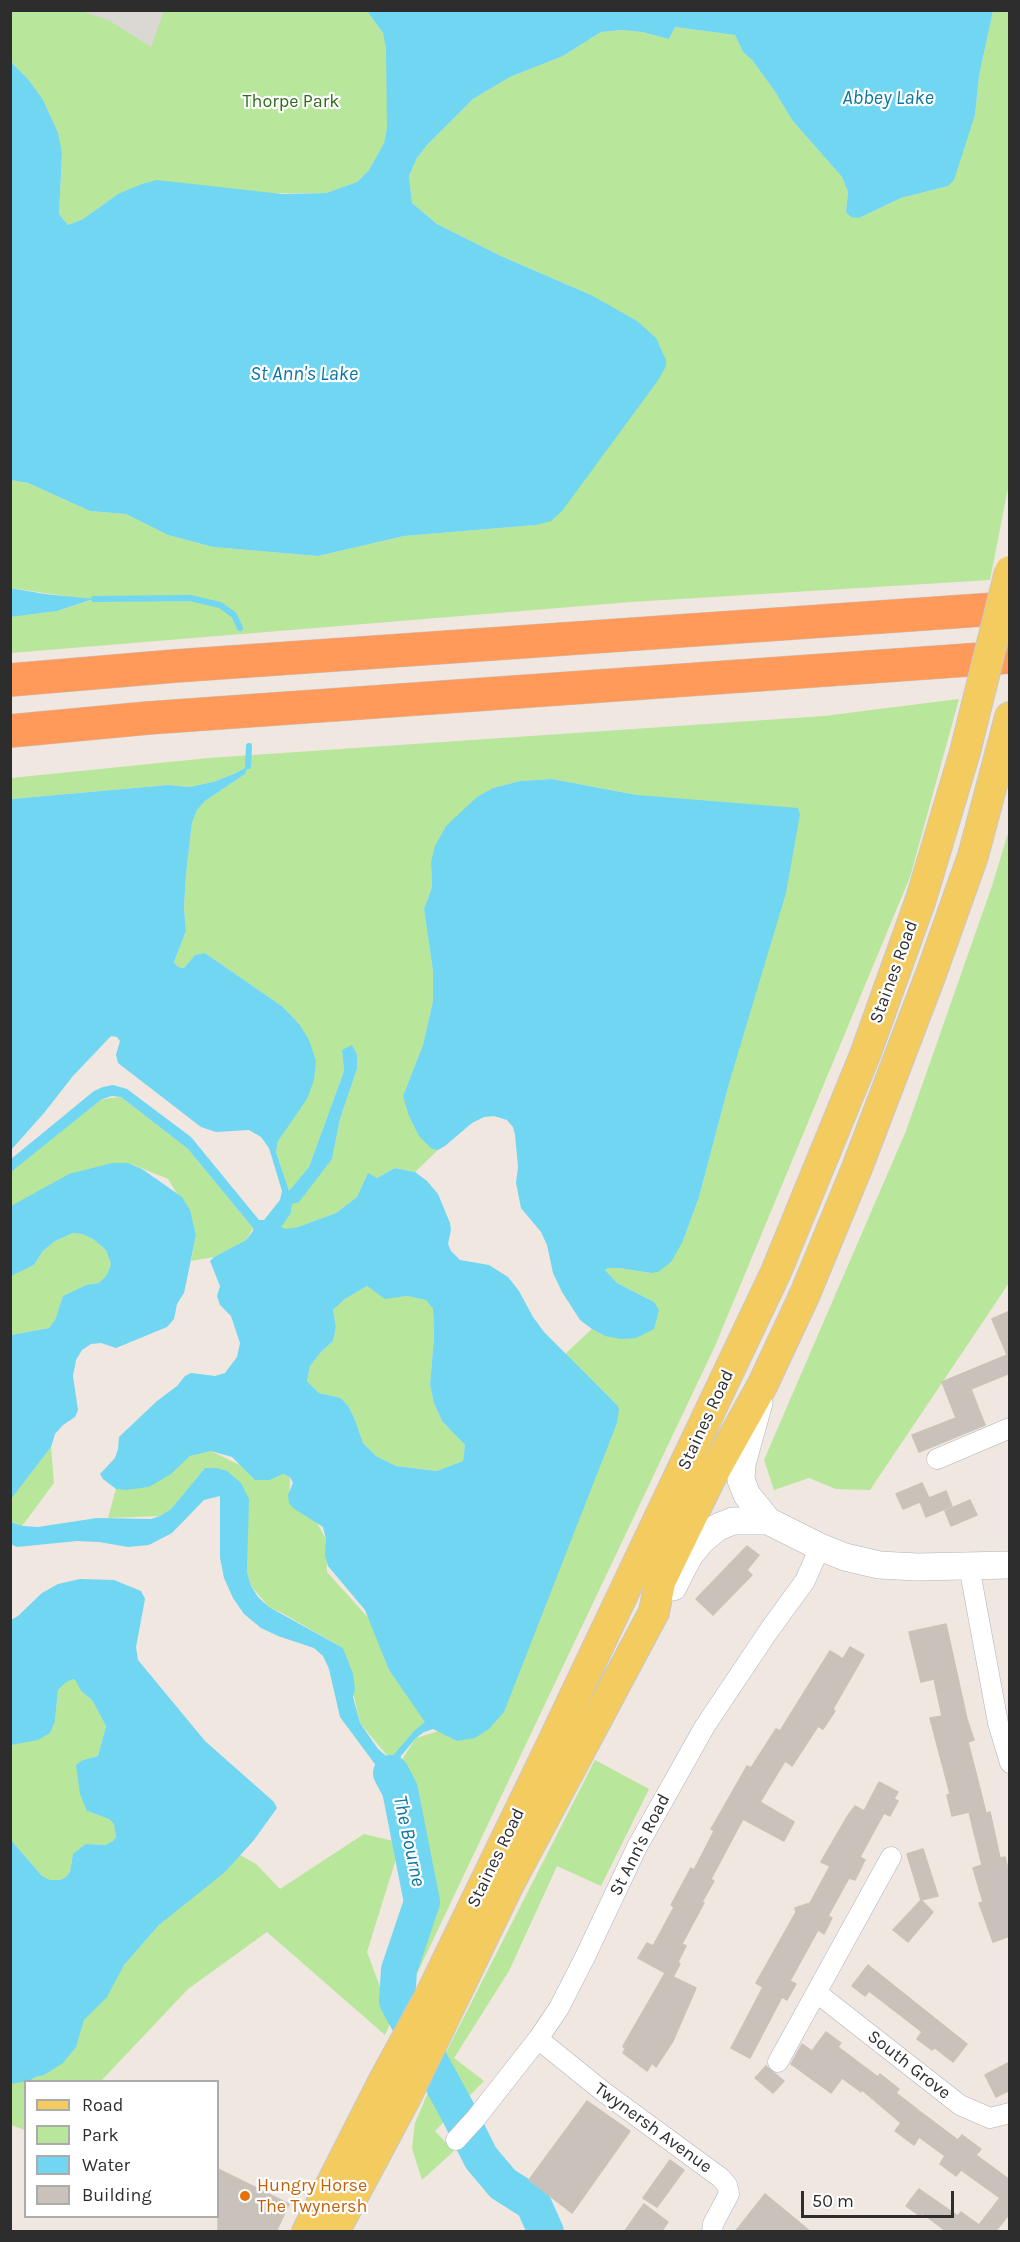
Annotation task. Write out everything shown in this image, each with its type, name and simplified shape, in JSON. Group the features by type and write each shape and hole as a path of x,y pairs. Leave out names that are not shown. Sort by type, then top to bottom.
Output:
{"highway":[{"path":"10,680 175,666 1010,608"},
{"path":"10,731 160,717 1010,657"}],"main road":[{"name":"Staines Road","path":"440,2002 673,1490 776,1272 856,1077 921,899 965,752 1010,571"},
{"name":"Staines Road","path":"307,2232 324,2199 393,2091 440,2002 509,1884 654,1612 660,1582 710,1479 763,1384 805,1294 857,1168 973,856 1010,717"},
{"path":"763,1384 757,1416 742,1464 741,1480 747,1495 768,1521 845,1557 879,1565 1010,1565"},
{"path":"673,1490 698,1480 710,1479 726,1483 747,1495"},
{"path":"654,1612 672,1587 689,1556 702,1540 718,1527 733,1521 768,1521"},
{"name":"Staines Road","path":"334,2232 380,2146 393,2091"},
{"path":"324,2199 358,2147 380,2146"}],"street":[{"path":"937,1459 1010,1428"},
{"name":"St Ann's Road","path":"456,2140 538,2039 559,2008 637,1847 705,1726 805,1581 820,1547"},
{"path":"969,1566 998,1723 1010,1764"},
{"path":"778,2062 891,1857"},
{"name":"South Grove","path":"817,1993 960,2105 990,2118 1010,2114"},
{"name":"Twynersh Avenue","path":"538,2039 605,2093 728,2185 729,2194 713,2224 712,2232"}],"green space":[{"name":"Thorpe Park","path":"10,11 367,11 383,33 387,48 387,128 384,143 369,170 357,182 326,193 118,194 83,219 68,225 59,214 62,153 27,78 11,62"},
{"path":"993,11 1009,11 1010,478 990,580 631,602 11,653 10,617 57,611 92,600 11,588 11,480 28,483 90,511 126,514 168,535 213,547 318,556 404,536 536,525 591,295 501,256 437,224 412,203 409,176 417,158 473,99 510,77 563,56 601,32 622,30 642,32 669,39 675,27 735,35 743,52 752,60 774,90 792,120 842,177 848,192 846,212 859,218 901,198 948,186 975,115 979,76"},
{"path":"959,699 910,877 715,1346 414,1980 436,1891 413,1816 416,1801 413,1785 400,1770 399,1764 416,1738 439,1731 457,1741 617,1405 565,1354 592,1329 605,1336 654,1302 617,1283 605,1270 619,1268 650,1273 683,1241 699,1197 730,1080 637,795 552,779 520,781 493,788 431,862 432,887 424,909 433,971 433,1001 423,1045 403,1096 432,1149 438,1150 415,1172 395,1168 377,1178 368,1174 357,1197 336,1213 286,1230 280,1227 291,1213 292,1204 332,1159 340,1119 357,1069 342,1050 344,1071 309,1167 289,1192 276,1152 278,1141 283,1133 299,1024 283,1007 205,953 195,956 184,968 178,967 174,962 186,931 184,908 192,823 197,810 205,801 245,774 247,766 213,782 189,787 168,785 11,799 11,778 209,758 824,716"},
{"path":"1009,830 1009,1283 870,1490 836,1489 809,1478 774,1490 764,1460 906,1131 992,886"},
{"path":"121,1097 188,1149 253,1228 246,1240 214,1257 191,1261 196,1235 191,1216 168,1179 131,1164 11,1207 10,1172 102,1099"},
{"path":"73,1233 93,1239 106,1250 111,1264 107,1275 99,1283 86,1285 63,1296 55,1320 49,1328 11,1335 10,1276 34,1265 43,1251 55,1241"},
{"path":"367,1286 386,1298 407,1296 426,1300 433,1309 434,1336 430,1385 434,1403 442,1421 465,1445 463,1461 438,1471 396,1466 376,1456 363,1443 349,1407 341,1398 319,1393 307,1381 310,1366 333,1341 336,1327 333,1310 345,1299"},
{"path":"51,1447 54,1483 22,1526 11,1521 10,1499"},
{"path":"211,1451 270,1480 283,1474 290,1477 289,1503 317,1523 326,1539 327,1572 371,1621 389,1670 426,1722 390,1759 360,1723 343,1648 269,1607 251,1586 247,1572 248,1499 205,1468 171,1509 160,1516 108,1518 116,1489 149,1487 190,1456"},
{"path":"73,1679 77,1681 81,1691 92,1700 106,1726 98,1756 83,1760 87,1811 109,1819 114,1824 116,1837 105,1845 86,1844 73,1854 70,1872 66,1877 60,1880 49,1880 42,1876 11,1840 10,1745 55,1721 58,1690 64,1683"},
{"path":"595,1760 649,1789 601,1886 557,1866 509,1971 454,2058 484,2081 435,2131 454,2151 422,2180 412,2148 415,2123 440,2064"},
{"path":"364,1834 401,1843 367,1952 392,2019 385,2035 267,1932 188,1989 102,2080 24,2080 24,2130 11,2125 11,2083 84,2020 124,1965 159,1925 240,1855 256,1864 280,1889"}],"shaded area":[{"path":"81,11 164,11 151,47 108,20"}],"water":[{"name":"St Ann's Lake","path":"367,11 993,11 979,76 975,115 954,180 948,186 901,198 859,218 851,217 846,212 848,192 842,177 792,120 774,90 752,60 743,52 735,35 675,27 669,39 642,32 622,30 601,32 563,56 510,77 473,99 427,145 417,158 409,176 412,203 437,224 501,256 591,295 637,321 656,338 666,360 666,366 659,379 562,511 551,521 536,525 404,536 318,556 213,547 168,535 126,514 90,511 28,483 11,480 11,62 27,78 43,100 58,133 62,153 59,214 68,225 83,219 118,194 157,180 282,194 326,193 357,182 369,170 384,143 387,128 386,48 383,33"},
{"path":"10,588 94,599 57,611 11,617"},
{"path":"248,766 245,774 205,801 197,810 192,823 184,908 186,931 174,962 178,967 184,968 195,955 205,953 283,1007 299,1024 309,1040 316,1061 314,1080 307,1099 278,1141 276,1152 289,1191 309,1167 344,1071 342,1050 352,1045 357,1055 357,1069 340,1119 332,1159 299,1202 292,1204 291,1213 281,1227 286,1229 298,1227 336,1213 357,1197 368,1173 377,1178 395,1168 415,1172 438,1194 450,1223 448,1244 451,1251 460,1260 489,1265 508,1277 544,1332 619,1409 617,1423 504,1712 489,1729 475,1738 457,1741 433,1729 416,1738 401,1756 399,1764 400,1770 413,1785 416,1801 415,1812 413,1816 399,1821 399,1812 386,1779 340,1717 329,1669 323,1656 314,1648 261,1628 244,1614 233,1598 224,1578 220,1558 220,1496 204,1500 172,1533 149,1545 128,1547 77,1541 17,1547 11,1544 11,1522 38,1527 97,1518 151,1519 160,1516 171,1509 205,1468 227,1471 241,1483 249,1499 247,1572 251,1586 258,1597 269,1607 343,1648 353,1674 355,1689 353,1697 360,1723 378,1749 390,1759 425,1722 389,1670 365,1610 328,1566 323,1527 289,1503 288,1495 293,1483 290,1477 283,1474 270,1480 255,1480 232,1457 211,1451 190,1456 171,1474 149,1487 116,1489 100,1474 115,1458 119,1437 157,1401 177,1386 185,1376 191,1373 215,1376 225,1373 237,1357 240,1343 231,1316 220,1305 217,1296 220,1286 210,1261 246,1240 253,1228 188,1149 121,1097 112,1096 102,1099 11,1172 11,1159 94,1091 113,1085 127,1089 191,1137 259,1220 264,1220 280,1200 282,1191 269,1148 261,1137 249,1130 216,1132 201,1127 118,1063 116,1055 120,1041 117,1037 111,1036 73,1076 11,1150 11,799 168,785 189,787 213,782","holes":["367,1286 385,1299 407,1296 426,1300 433,1309 434,1336 430,1385 434,1403 442,1421 465,1445 463,1461 437,1471 396,1466 376,1456 363,1443 349,1407 341,1398 319,1393 307,1381 310,1366 333,1341 336,1327 333,1310 345,1299"]},
{"path":"552,779 637,795 798,808 800,814 786,893 730,1080 699,1197 683,1241 671,1262 658,1272 619,1268 605,1270 617,1283 654,1302 659,1310 654,1329 636,1338 621,1339 605,1336 592,1329 580,1320 562,1292 553,1273 547,1245 541,1232 521,1208 516,1183 518,1167 515,1135 513,1127 507,1120 494,1116 484,1117 472,1123 445,1146 438,1150 432,1149 419,1136 409,1116 403,1096 423,1045 433,1001 433,971 424,909 432,887 431,862 435,846 446,826 477,797 493,788 520,781"},
{"path":"112,1163 128,1163 142,1169 182,1197 190,1210 196,1235 184,1293 177,1304 174,1319 167,1327 116,1348 101,1343 91,1344 82,1350 76,1360 73,1376 78,1410 75,1417 55,1434 51,1447 11,1499 11,1335 49,1328 55,1320 63,1296 86,1285 99,1283 107,1275 111,1264 106,1250 93,1239 73,1233 55,1241 43,1251 34,1265 11,1276 11,1206 69,1174"},
{"path":"80,1579 114,1580 141,1591 145,1599 136,1647 138,1660 205,1741 274,1802 277,1808 254,1840 225,1872 159,1925 124,1965 107,1997 84,2020 76,2047 63,2063 44,2075 11,2084 11,1840 42,1876 50,1880 60,1880 70,1872 73,1854 83,1846 86,1844 105,1845 116,1837 114,1824 109,1819 87,1811 80,1794 76,1765 83,1760 98,1756 106,1726 92,1700 81,1691 76,1681 73,1679 65,1683 58,1690 55,1721 50,1733 38,1740 11,1745 11,1620 42,1593 58,1584"}],"building":[{"path":"1010,1311 1010,1373 971,1389 985,1425 919,1452 912,1435 956,1418 942,1382 1007,1355 992,1319"},
{"path":"922,1483 929,1498 903,1509 896,1494"},
{"path":"946,1491 952,1506 926,1517 920,1502"},
{"path":"970,1500 977,1515 951,1526 945,1511"},
{"path":"747,1546 759,1555 747,1570 752,1575 713,1615 696,1599"},
{"path":"946,1624 967,1719 974,1740 968,1742 986,1813 990,1812 1000,1858 1005,1857 1010,1877 1010,1936 993,1942 979,1903 983,1902 973,1868 982,1865 969,1812 952,1816 947,1795 950,1794 930,1718 942,1716 934,1679 921,1682 909,1632"},
{"path":"850,1647 864,1655 833,1709 835,1711 823,1729 818,1726 792,1766 785,1761 760,1802 794,1822 784,1841 743,1819 711,1879 714,1881 682,1944 686,1946 673,1977 638,1958 647,1943 653,1946 674,1907 671,1905 691,1868 694,1870 714,1831 711,1829 747,1766 751,1768 776,1729 780,1731 830,1651 843,1659"},
{"path":"879,1782 898,1792 894,1799 898,1801 890,1816 884,1813 860,1857 865,1860 855,1880 849,1878 828,1916 832,1918 824,1934 818,1930 790,1981 796,1984 787,2000 782,1997 750,2058 731,2048 763,1987 756,1983 796,1912 795,1908 810,1903 830,1866 821,1862 847,1817 855,1806 864,1811"},
{"path":"923,1849 938,1896 921,1900 907,1854"},
{"path":"921,1900 933,1912 908,1942 893,1930"},
{"path":"868,1965 967,2044 953,2062 935,2048 932,2050 917,2039 922,2032 869,1991 865,1996 852,1986"},
{"path":"665,1973 696,1988 673,2041 656,2067 652,2063 647,2071 623,2053 625,2049 623,2046"},
{"path":"826,2032 841,2043 838,2047 878,2077 880,2074 899,2089 896,2093 917,2109 914,2113 918,2110 958,2140 962,2135 981,2149 976,2155 1010,2180 1010,2213 995,2232 947,2232 922,2213 920,2216 906,2206 919,2189 958,2216 961,2212 979,2225 1000,2198 961,2170 956,2176 940,2164 945,2156 919,2137 914,2145 895,2131 901,2123 862,2090 861,2092 842,2078 831,2093 791,2064 802,2044 812,2051"},
{"path":"1010,2062 1010,2090 996,2097 985,2075"},
{"path":"766,2066 784,2081 773,2093 755,2078"},
{"path":"587,2101 630,2131 572,2213 529,2180"},
{"path":"670,2160 684,2170 657,2207 643,2198"},
{"name":"Hungry Horse The Twynersh","path":"219,2169 289,2204 276,2232 218,2232"},
{"path":"765,2194 811,2232 735,2232"},
{"path":"644,2204 668,2222 661,2232 624,2232"}],"waterway":[{"path":"94,599 190,598 220,605 234,615 240,628"},
{"path":"248,766 249,746"},
{"name":"The Bourne","path":"391,1773 400,1790 422,1902 399,1970 397,2001 481,2158 503,2184 533,2203 546,2232"}],"place":[{"name":"Hungry Horse The Twynersh","path":"245,2196"}],"water label":[{"name":"Abbey Lake","path":"888,98"}]}
